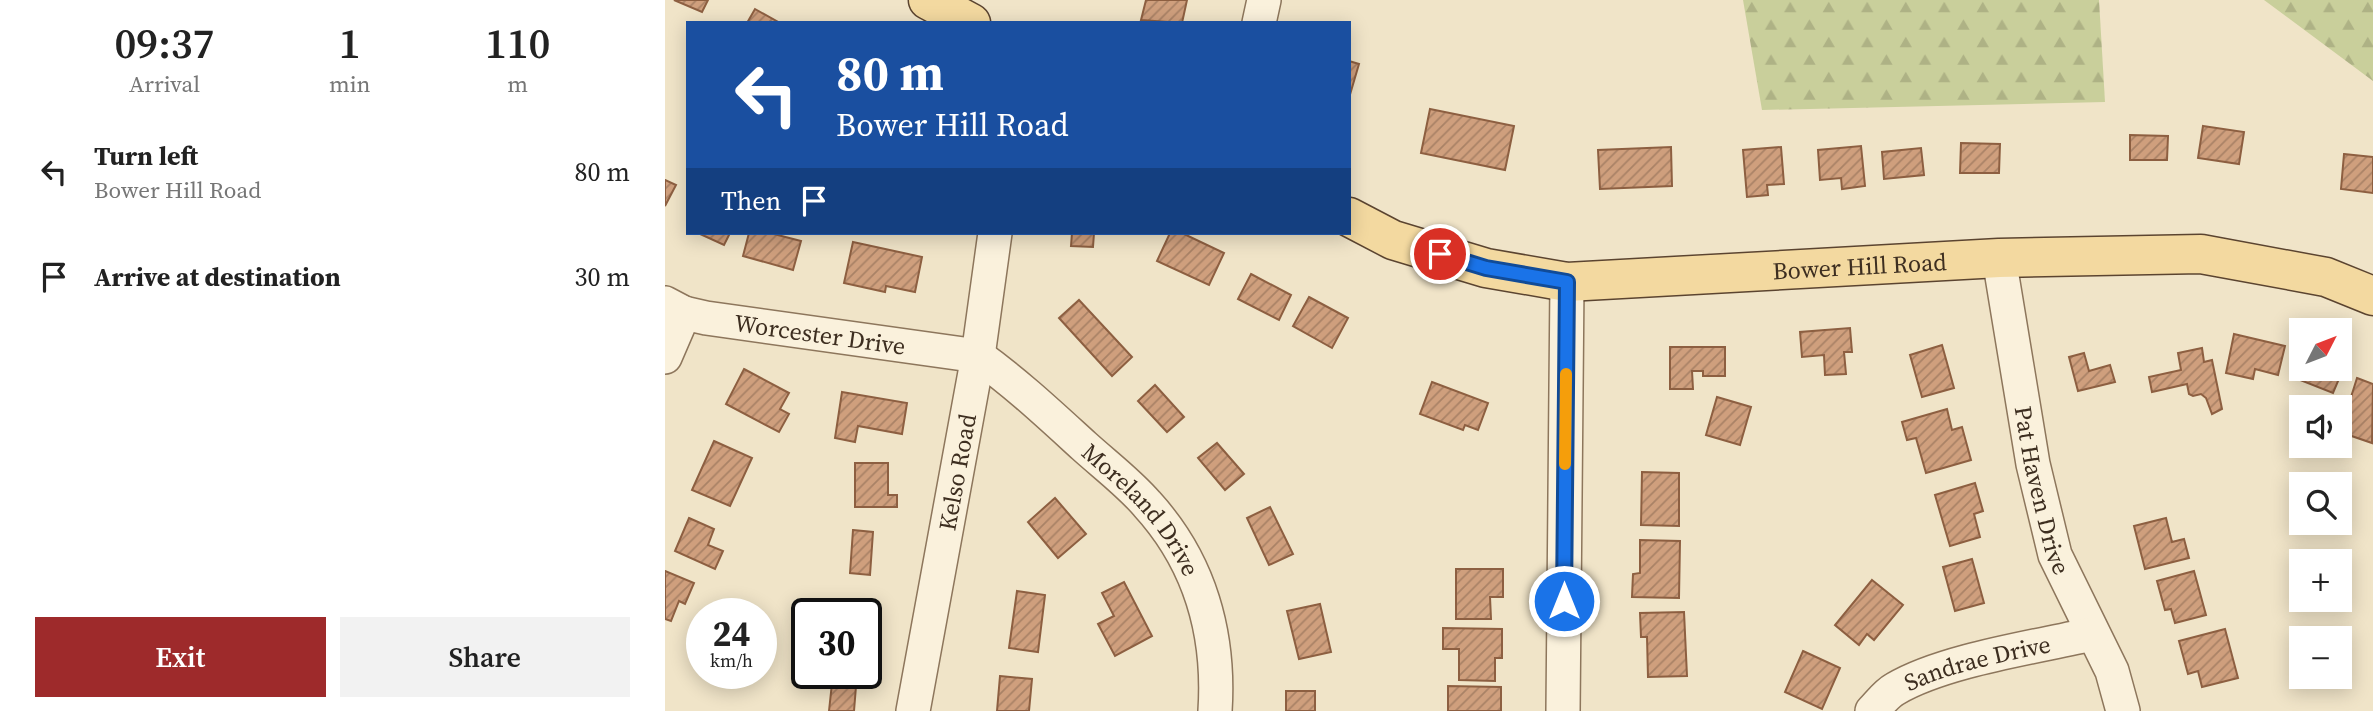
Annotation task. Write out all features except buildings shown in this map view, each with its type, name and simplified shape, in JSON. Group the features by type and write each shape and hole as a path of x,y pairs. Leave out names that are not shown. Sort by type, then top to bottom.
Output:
{"main road":[{"path":"928,0 967,21"},
{"name":"Bower Hill Road","path":"1351,218 1394,240 1486,268 1567,282 1999,258 2201,254 2326,277 2373,296"}],"street":[{"path":"1259,21 1264,0"},
{"name":"Kelso Road","path":"913,711 978,356 995,235"},
{"name":"Pat Haven Drive","path":"1999,258 2033,464 2055,555 2112,671 2123,711"},
{"path":"1563,711 1567,282"},
{"path":"665,357 674,308"},
{"name":"Worcester Drive","path":"674,308 978,356"},
{"name":"Moreland Drive","path":"978,356 1010,378 1148,504 1174,540 1193,571 1204,600 1215,648 1215,711"},
{"name":"Sandrae Drive","path":"1872,711 1893,690 1919,678 1987,657 2092,634"}],"green space":[{"path":"1743,0 2099,0 2105,102 1762,110"},
{"path":"2264,0 2373,0 2373,81"}],"slow traffic":[{"path":"1565,464 1566,374"}],"route":[{"path":"1440,254 1486,268 1567,282 1564,601"}]}
